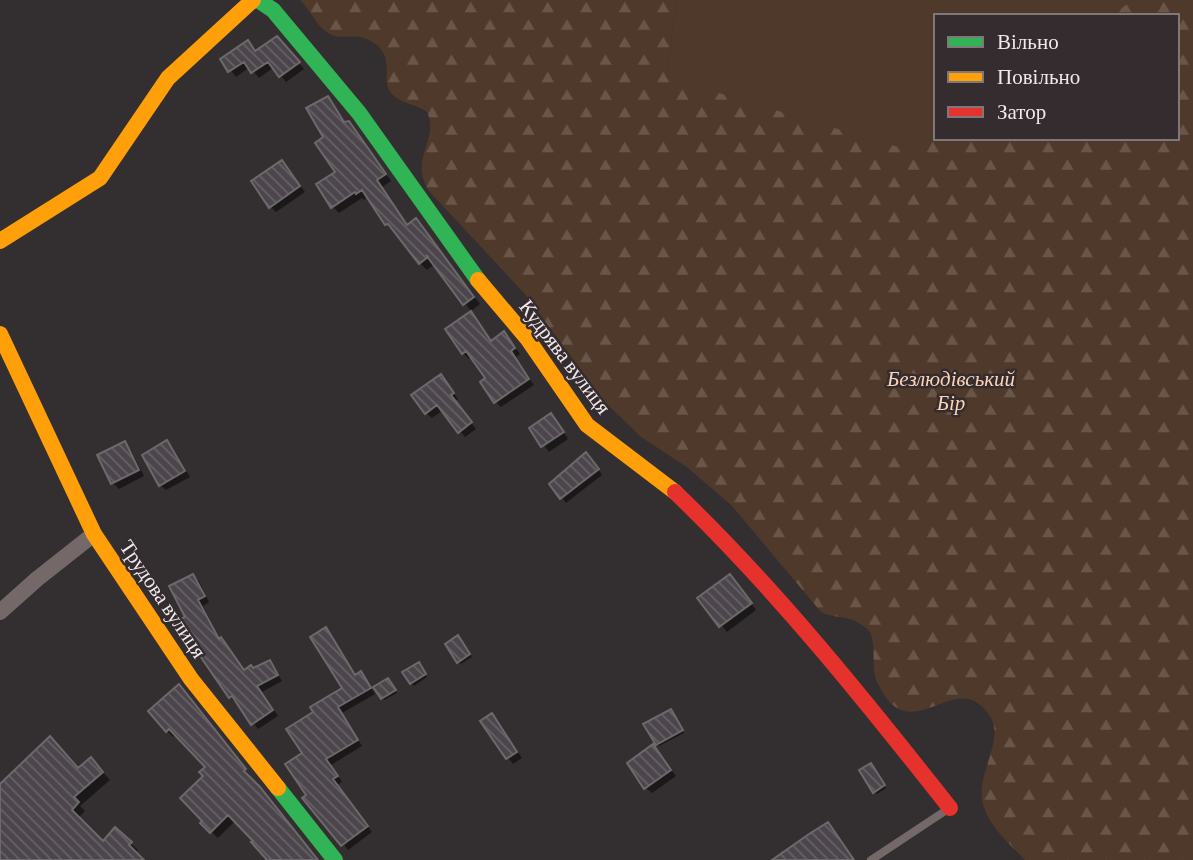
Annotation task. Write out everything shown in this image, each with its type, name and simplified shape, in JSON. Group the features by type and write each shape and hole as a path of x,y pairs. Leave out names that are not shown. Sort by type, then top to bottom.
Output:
{"street":[{"path":"0,241 100,178 168,78 255,0"},
{"name":"Кудрява вулиця","path":"255,0 273,10 359,113 469,270 527,338 587,425 675,492 724,539 870,707 950,808"},
{"name":"Трудова вулиця","path":"0,334 94,534 191,679 335,860"},
{"path":"0,612 94,534"}],"lane":[{"path":"871,860 950,808"}],"green space":[{"name":"Безлюдівський Бір","path":"300,0 677,0 666,77 911,151 934,136 934,140 1179,140 1179,14 1113,14 1133,0 1193,0 1193,860 1025,860 993,825 982,800 983,779 993,746 994,725 990,716 977,702 963,698 919,711 905,711 891,703 876,678 870,632 851,619 821,612 732,506 687,467 641,437 604,401 524,293 429,191 422,169 430,132 427,112 397,98 389,90 386,59 378,46 363,38 339,37 328,33"},
{"path":"677,0 1133,0 1113,14 934,14 934,136 912,152 666,77"}],"building":[{"path":"277,36 300,62 279,77 268,62 251,73 244,62 228,72 220,59 248,40 255,51"},
{"path":"328,96 344,122 349,121 386,174 377,180 407,225 416,218 474,297 463,305 428,257 419,264 388,224 385,225 362,190 331,208 316,184 335,172 315,143 323,137 306,108"},
{"path":"282,160 300,186 269,208 251,181"},
{"path":"471,311 491,341 504,331 515,348 511,351 529,379 494,403 480,382 485,378 466,351 462,354 445,329"},
{"path":"441,374 454,393 451,395 472,422 458,433 437,405 425,414 411,395"},
{"path":"551,413 564,432 541,447 529,428"},
{"path":"167,440 185,471 159,486 142,455"},
{"path":"125,441 139,470 111,484 97,455"},
{"path":"586,452 599,469 560,499 549,484"},
{"path":"193,574 205,596 198,600 219,639 221,637 244,670 251,665 253,668 270,660 278,675 257,686 273,710 251,725 232,696 229,698 189,640 187,641 176,621 185,617 169,586"},
{"path":"730,574 752,603 719,627 697,598"},
{"path":"326,627 355,675 361,671 371,688 338,707 358,740 326,759 338,776 333,779 368,826 341,846 302,798 306,795 285,764 302,753 286,729 313,712 310,707 342,688 310,637"},
{"path":"458,635 470,654 457,663 445,644"},
{"path":"419,662 426,674 410,684 402,672"},
{"path":"388,678 396,690 381,699 373,687"},
{"path":"179,684 246,769 244,771 318,860 267,860 228,815 210,833 180,798 203,776 199,772 205,767 169,729 166,732 148,711"},
{"path":"671,709 683,730 656,745 643,724"},
{"path":"492,713 517,752 506,759 480,721"},
{"path":"50,736 78,768 91,757 103,772 74,797 79,802 72,810 103,841 115,827 132,842 129,845 144,860 0,860 0,784"},
{"path":"653,744 671,770 644,789 627,763"},
{"path":"871,763 885,785 873,793 859,770"},
{"path":"828,822 854,860 772,860 809,834"}],"traffic: fast":[{"path":"258,0 273,10 359,113 478,280"},
{"path":"278,788 335,860"}],"traffic: slow":[{"path":"0,241 100,178 168,78 253,0"},
{"path":"478,280 527,338 587,425 675,492"},
{"path":"0,334 94,534 191,679 278,788"}],"traffic: jam":[{"path":"675,492 784,606 950,808"}]}
